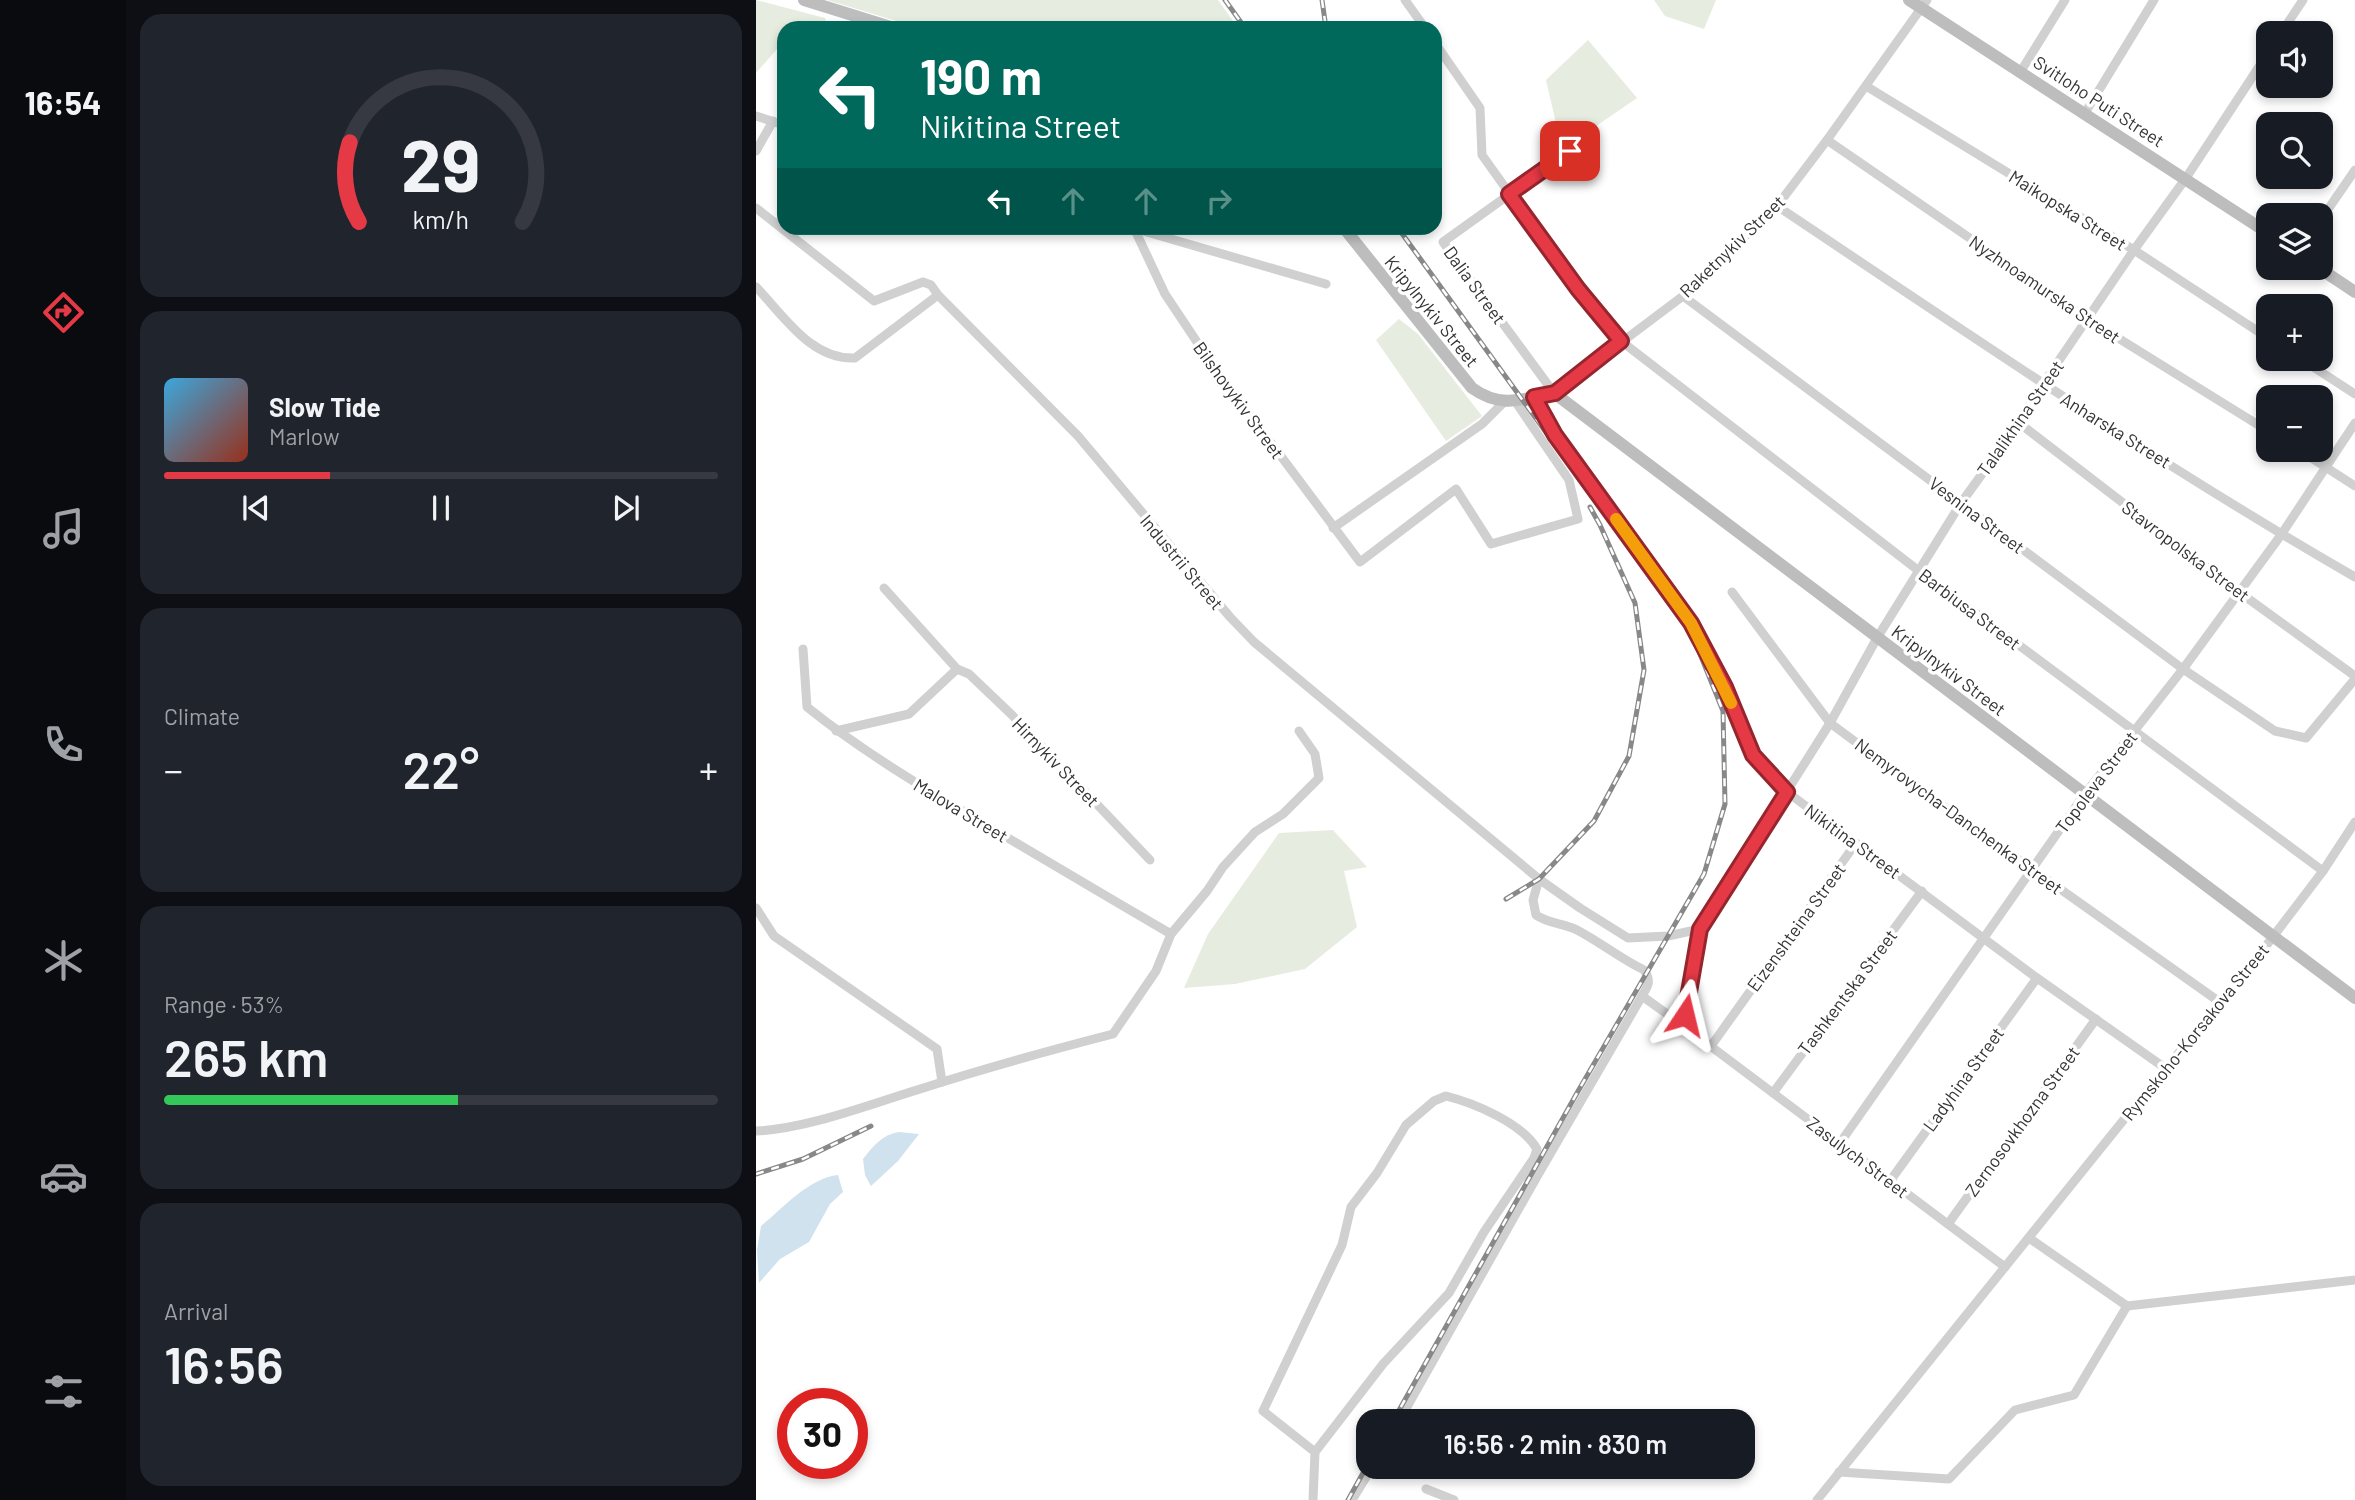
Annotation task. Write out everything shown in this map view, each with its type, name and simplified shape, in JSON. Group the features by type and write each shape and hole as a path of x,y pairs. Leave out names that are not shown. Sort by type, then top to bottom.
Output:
{"street":[{"path":"804,0 872,21"},
{"path":"1405,0 1420,21"},
{"name":"Svitloho Puti Street","path":"1909,0 1924,4 2256,225"},
{"path":"2021,71 2065,0"},
{"path":"2085,113 2154,0"},
{"path":"2289,21 2303,0"},
{"name":"Raketnykiv Street","path":"1555,393 1683,296 1777,206 1924,4"},
{"path":"1442,53 1480,108 1482,155 1578,289 1621,341"},
{"name":"Talalikhina Street","path":"1700,929 1830,723 1877,638 1961,503 2019,424 2043,384 2186,178 2256,71"},
{"name":"Maikopska Street","path":"1866,86 2134,250 2256,330"},
{"path":"756,116 777,122"},
{"path":"756,151 773,121"},
{"name":"Nyzhnoamurska Street","path":"1827,140 2089,320 2256,424"},
{"name":"Dalia Street","path":"1555,393 1443,242 1570,151"},
{"path":"2332,203 2355,170"},
{"name":"Anharska Street","path":"1777,206 2043,384 2281,535 2355,578"},
{"name":"Industrii Street","path":"756,208 777,225"},
{"name":"Industrii Street","path":"790,235 874,301 923,282 931,285 1078,436 1254,642 1539,879 1628,939 1668,936 1700,929"},
{"name":"Bilshovykiv Street","path":"1136,235 1165,294 1200,347 1360,562 1456,489 1491,544 1578,519 1569,480 1509,401"},
{"name":"Bilshovykiv Street","path":"1157,235 1326,284"},
{"name":"Kripylnykiv Street","path":"1350,235 1472,388 1483,396 1509,401"},
{"path":"2333,277 2355,292"},
{"path":"756,287 815,349 845,359 855,358 938,295"},
{"name":"Vesnina Street","path":"1683,296 2183,669 2275,731 2305,738 2355,678"},
{"name":"Barbiusa Street","path":"1621,341 1919,572 2323,871"},
{"path":"2320,371 2355,394"},
{"path":"1333,528 1482,424 1509,401 1555,393"},
{"name":"Kripylnykiv Street","path":"1555,393 2355,998"},
{"name":"Nikitina Street","path":"1534,397 1555,435 1691,623 1725,687 1753,755 1787,792 2037,978 2165,1068"},
{"name":"Topoleva Street","path":"1840,1143 2084,795 2183,669 2281,535 2355,423"},
{"name":"Stavropolska Street","path":"2019,424 2355,678"},
{"path":"2318,462 2355,486"},
{"name":"Hirnykiv Street","path":"884,588 957,669 969,674 1012,715 1150,860"},
{"name":"Nemyrovycha-Danchenka Street","path":"1732,592 1830,723 2221,1003"},
{"name":"Malova Street","path":"803,649 807,707 836,731 860,749 1171,934"},
{"path":"836,731 909,714 957,669"},
{"path":"756,1131 774,1130 841,1113 1113,1034 1156,971 1171,934 1208,891 1223,867 1255,832 1283,814 1319,778 1315,754 1299,731"},
{"name":"Rymskoho-Korsakova Street","path":"1817,1500 2165,1068 2221,1003 2323,871 2355,822"},
{"name":"Eizenshteina Street","path":"1711,1046 1856,843"},
{"path":"1406,1409 1649,985 1650,978 1644,970 1576,930 1544,921 1536,915 1533,900 1539,879"},
{"name":"Tashkentska Street","path":"1773,1093 1922,891"},
{"path":"756,908 774,936 937,1049 942,1082"},
{"path":"1681,1024 1685,1015 1700,929"},
{"name":"Ladyhina Street","path":"1890,1181 2037,978"},
{"name":"Zasulych Street","path":"1642,996 2005,1267"},
{"name":"Zernosovkhozna Street","path":"1948,1224 2096,1019"},
{"path":"1313,1500 1315,1452 1383,1364 1449,1293 1537,1149 1521,1132 1488,1111 1446,1096 1434,1101 1406,1125 1377,1173 1351,1207 1342,1245 1263,1411 1315,1452"},
{"path":"1520,1180 1535,1180"},
{"path":"2029,1238 2127,1306 2355,1280"},
{"path":"1839,1472 1949,1479 2015,1410 2074,1395 2127,1306"},
{"path":"1352,1500 1365,1479"},
{"path":"1426,1489 1454,1500"}],"shaded area":[{"path":"756,0 825,18 826,21 777,21 777,49 756,73"},
{"path":"827,0 1218,0 1233,21 897,21"},
{"path":"1654,0 1716,0 1704,29 1665,16"},
{"path":"1588,40 1637,98 1570,144 1556,123 1546,80"},
{"path":"1399,319 1418,334 1482,416 1446,441 1376,340"},
{"path":"1333,830 1367,867 1344,871 1357,927 1305,969 1235,984 1184,988 1208,934 1279,833"}],"water":[{"path":"899,1132 919,1134 898,1161 871,1186 865,1175 863,1159 883,1138"},
{"path":"838,1175 843,1192 830,1204 809,1242 780,1259 759,1283 757,1250 761,1226 806,1188 827,1177"}],"railway":[{"path":"1225,0 1240,21"},
{"path":"1322,0 1325,21"},
{"path":"1400,1409 1577,1093 1704,874 1725,804 1723,711 1692,634 1403,235"},
{"path":"1506,899 1539,879 1594,821 1629,756 1644,670 1635,603 1590,507"},
{"path":"756,1174 803,1159 871,1126"},
{"path":"1348,1500 1360,1479"}],"slow traffic":[{"path":"1616,519 1691,623 1731,703"}],"route":[{"path":"1570,151 1509,194 1578,289 1621,341 1555,393 1534,397 1555,435 1691,623 1725,687 1753,755 1787,792 1700,929 1685,1015"}]}
